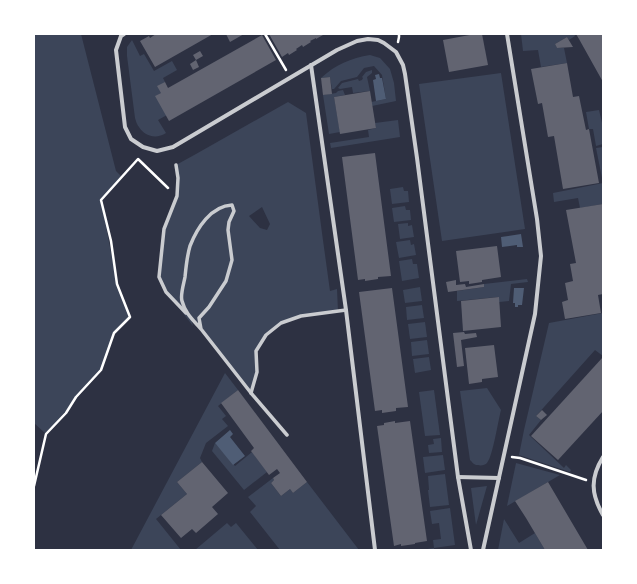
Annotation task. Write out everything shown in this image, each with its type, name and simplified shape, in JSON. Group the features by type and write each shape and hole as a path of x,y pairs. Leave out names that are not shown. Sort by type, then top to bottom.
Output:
{"street":[{"path":"124,34 121,36 116,50 125,126 131,139 143,147 157,152 173,147 336,50 357,41 368,39 378,40 396,52 402,65 417,158 458,477 471,550"},
{"path":"483,550 536,314 541,256 537,218 507,34"},
{"path":"311,65 346,310 376,550"},
{"path":"176,165 178,178 177,196 164,229 159,277 166,292 201,329 251,394 287,435"},
{"path":"187,314 181,300 190,246 203,222 225,206 232,205 234,211 229,222 228,230 232,260 226,281 209,308 199,318 201,329"},
{"path":"251,394 257,372 256,351 266,335 281,324 301,316 346,310"},
{"path":"603,458 597,467 593,482 595,498 603,515"},
{"path":"458,477 498,478"}],"path":[{"path":"265,34 290,78"},
{"path":"34,486 46,434 66,412 76,397 101,370 114,333 130,317 117,284 111,241 101,200 138,160 177,196"},
{"path":"520,458 593,482"}],"shaded area":[{"path":"34,34 81,34 116,171 122,177 101,200 117,284 130,317 114,333 101,370 46,434 34,423"},
{"path":"521,34 574,34 575,36 569,40 567,37 555,44 557,48 564,48 567,63 541,67 538,50 523,51"},
{"path":"132,40 140,56 144,54 154,71 172,61 177,70 163,78 165,82 161,93 156,96 167,115 158,120 166,133 163,135 151,136 144,133 138,126 135,118 127,56 127,47"},
{"path":"370,55 380,58 390,69 394,83 396,101 372,106 371,102 386,99 382,75 374,66 364,68 357,77 341,81 334,89 332,89 330,77 321,78 332,69 344,63 356,58"},
{"path":"372,70 372,73 367,77 370,91 353,93 352,87 338,88 342,83 358,79 359,81 362,80 362,77 366,72"},
{"path":"501,73 525,229 442,241 419,84"},
{"path":"379,74 380,78 382,78 386,99 376,101 373,80 376,79 375,75"},
{"path":"343,90 345,95 334,97 340,132 329,134 323,95 336,93"},
{"path":"288,102 306,113 330,291 337,289 338,311 301,316 281,323 266,335 256,351 257,372 251,393 220,353 194,323 190,314 193,326 173,300 159,277 164,229 177,196 178,178 176,165","holes":["262,207 270,224 267,230 260,228 249,216"]},
{"path":"599,110 603,127 603,144 596,146 593,129 589,129 586,112"},
{"path":"398,120 400,137 331,148 330,143 369,137 368,130 376,128 375,123"},
{"path":"603,147 603,183 596,148"},
{"path":"603,183 603,204 580,208 578,198 554,202 553,193"},
{"path":"403,187 404,191 408,191 409,202 392,204 390,189"},
{"path":"405,206 406,210 410,210 411,220 394,222 392,208"},
{"path":"408,223 408,226 412,225 414,237 400,239 398,224"},
{"path":"521,234 523,247 517,247 517,245 502,247 501,237"},
{"path":"410,240 411,245 414,244 416,255 399,258 396,242"},
{"path":"412,259 413,264 417,264 419,278 402,281 399,261"},
{"path":"527,279 528,282 511,284 509,301 499,302 498,297 457,301 457,291 484,287 484,284"},
{"path":"420,287 422,301 405,303 403,290"},
{"path":"514,288 524,288 522,305 518,305 518,307 515,307 515,303 513,303"},
{"path":"422,305 424,318 407,320 406,307"},
{"path":"603,313 603,356 595,350 536,416 541,420 529,435 564,468 566,465 571,470 570,472 519,455 549,323"},
{"path":"425,322 427,337 410,339 408,324"},
{"path":"427,340 429,354 412,356 411,342"},
{"path":"429,357 431,370 415,373 413,359"},
{"path":"225,373 238,390 218,406 226,416 222,419 228,426 206,443 200,458 202,462 177,482 187,494 156,519 181,550 131,550"},
{"path":"487,388 501,410 489,459 486,464 479,465 470,460 460,391"},
{"path":"434,390 440,435 425,436 419,392"},
{"path":"230,430 233,434 230,437 245,456 233,465 215,443"},
{"path":"441,438 442,452 429,453 428,445 434,444 433,439"},
{"path":"215,443 235,466 252,452 267,472 244,490 212,451"},
{"path":"443,455 445,470 425,473 423,457"},
{"path":"516,463 560,475 507,506"},
{"path":"445,474 449,505 430,507 428,476"},
{"path":"273,478 274,480 271,483 281,496 290,489 293,493 307,482 359,550 280,550 250,512 256,506 248,497"},
{"path":"487,486 476,525 471,488"},
{"path":"450,508 455,545 434,548 433,540 441,539 439,523 432,524 430,511"},
{"path":"504,519 519,543 535,533 545,550 498,550"},
{"path":"227,523 231,527 236,523 258,550 195,550"},
{"path":"434,548 434,550 420,550"}],"building":[{"path":"156,34 213,34 155,67 140,41 149,36 150,38"},
{"path":"226,34 244,34 230,42"},
{"path":"269,34 323,35 310,41 311,42 303,47 302,45 289,55 288,53 282,57"},
{"path":"482,34 488,65 449,72 443,40"},
{"path":"576,34 603,34 603,82 579,39"},
{"path":"262,35 276,60 169,121 155,96 161,93 157,86 165,82 168,88"},
{"path":"567,37 573,47 557,48 555,44"},
{"path":"200,51 203,56 196,60 193,55"},
{"path":"196,60 199,67 193,70 190,64"},
{"path":"567,63 573,97 579,96 586,130 589,129 599,183 563,189 554,136 548,137 542,103 538,104 531,69"},
{"path":"330,77 332,94 323,95 321,78"},
{"path":"370,91 376,128 340,134 334,97"},
{"path":"375,153 391,276 378,277 378,279 365,281 365,279 358,280 342,157"},
{"path":"603,204 603,294 598,295 601,313 565,319 562,302 568,300 565,283 573,281 570,264 576,263 566,210"},
{"path":"497,246 501,277 469,284 469,281 460,282 456,251"},
{"path":"456,280 456,285 465,284 466,287 484,284 484,287 448,292 446,282"},
{"path":"392,288 408,407 396,408 396,411 382,413 382,410 375,411 359,292"},
{"path":"499,297 501,327 463,331 461,301"},
{"path":"464,332 465,334 476,333 477,337 461,340 464,366 457,367 453,333"},
{"path":"494,345 498,377 482,379 482,382 469,384 465,348"},
{"path":"603,357 603,411 558,460 531,436"},
{"path":"238,390 307,482 293,493 290,489 281,496 271,483 274,480 273,478 280,473 277,469 269,475 251,451 254,448 221,403"},
{"path":"542,410 547,415 541,420 536,416"},
{"path":"395,421 395,423 410,421 427,541 401,546 401,544 394,546 377,426"},
{"path":"202,462 228,493 212,507 218,514 196,533 192,529 181,538 161,515 187,494 177,482"},
{"path":"548,482 588,550 545,550 515,501"}]}
